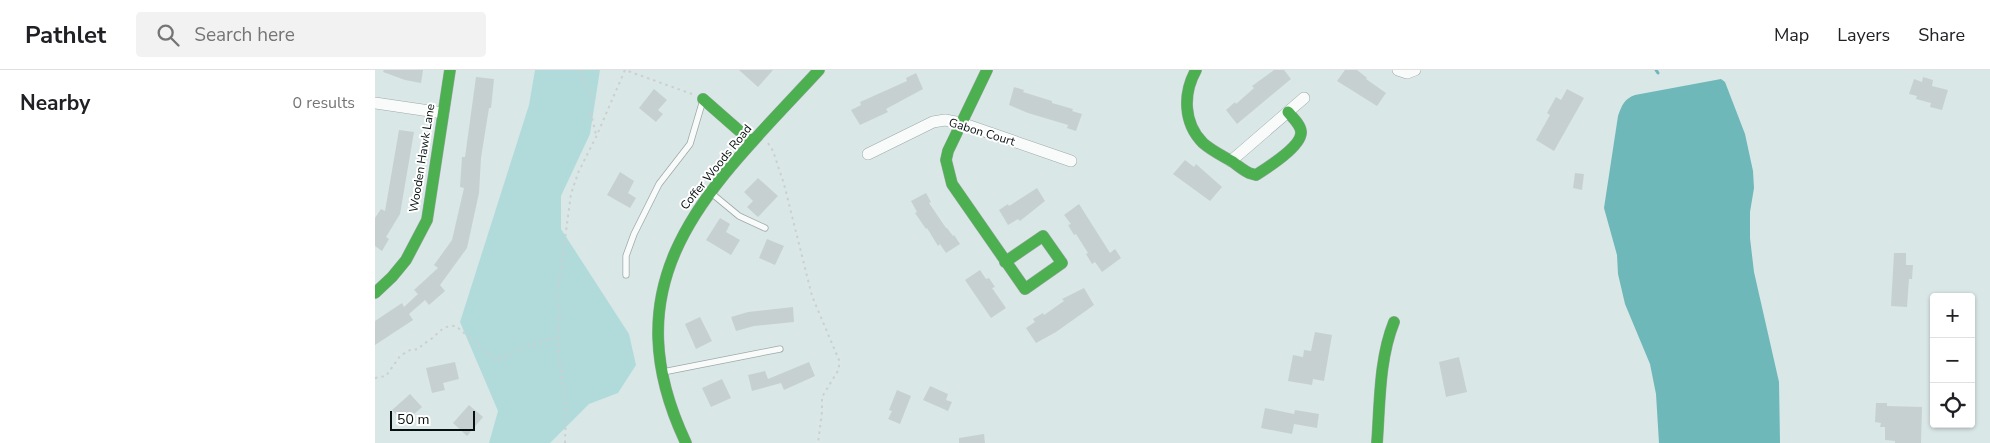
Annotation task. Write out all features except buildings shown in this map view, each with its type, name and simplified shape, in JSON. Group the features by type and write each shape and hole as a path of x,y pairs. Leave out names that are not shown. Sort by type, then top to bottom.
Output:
{"street":[{"name":"Wooden Hawk Lane","path":"375,294 396,274 407,260 418,243 427,220 451,70"},
{"name":"Coffer Woods Road","path":"687,443 671,410 661,372 657,344 660,304 673,254 692,216 711,192 756,138 819,70"},
{"path":"987,70 948,151 946,160 952,184 961,199 1005,262 1025,289 1062,262 1043,236 1005,262"},
{"path":"1196,70 1187,90 1193,130 1199,139 1218,154 1248,173 1256,175 1298,142 1301,135 1299,127 1287,112"},
{"path":"1398,70 1407,73 1415,70"},
{"path":"1231,161 1304,98"},
{"path":"703,99 756,138"},
{"path":"375,102 443,113"},
{"name":"Gabon Court","path":"869,154 933,122 945,120 961,123 1071,161"},
{"path":"1377,443 1385,352 1394,322"}],"lane":[{"path":"626,276 626,256 633,234 659,184 690,144 703,99"},
{"path":"711,192 739,216 765,228"},
{"path":"661,372 780,349"}],"path":[{"path":"580,70 585,84 593,96 591,113 596,137"},
{"path":"565,443 566,408 559,340 560,316 557,298 571,194 578,173 625,70 680,89"},
{"path":"756,138 766,139 778,164 812,296 839,360 839,369 822,396 822,412 817,443"},
{"path":"375,378 386,376 400,356 410,350 419,349 425,341 429,340 442,328 450,325 455,326 495,360 546,340 559,340"}],"shaded area":[{"path":"535,70 600,70 590,134 561,196 561,229 629,334 636,365 618,393 589,404 550,443 489,443 498,411 460,322 529,105"}],"water":[{"path":"1721,79 1725,82 1745,134 1753,171 1754,188 1750,212 1750,238 1754,272 1779,382 1780,443 1659,443 1656,394 1650,364 1625,304 1618,274 1617,255 1604,208 1618,116 1628,98 1635,95"}],"traffic: fast":[{"path":"375,293 406,260 427,220 450,70"},
{"path":"686,443 664,383 658,330 665,281 683,236 709,194 742,153 819,70"},
{"path":"987,70 948,151 946,160 952,184 1025,289 1062,263 1043,236 1005,262"},
{"path":"1196,70 1187,98 1189,117 1196,135 1206,146 1249,173 1256,175 1268,167 1290,150 1300,138 1301,129 1288,112"},
{"path":"703,99 752,142"},
{"path":"1377,443 1385,351 1394,322"}]}
